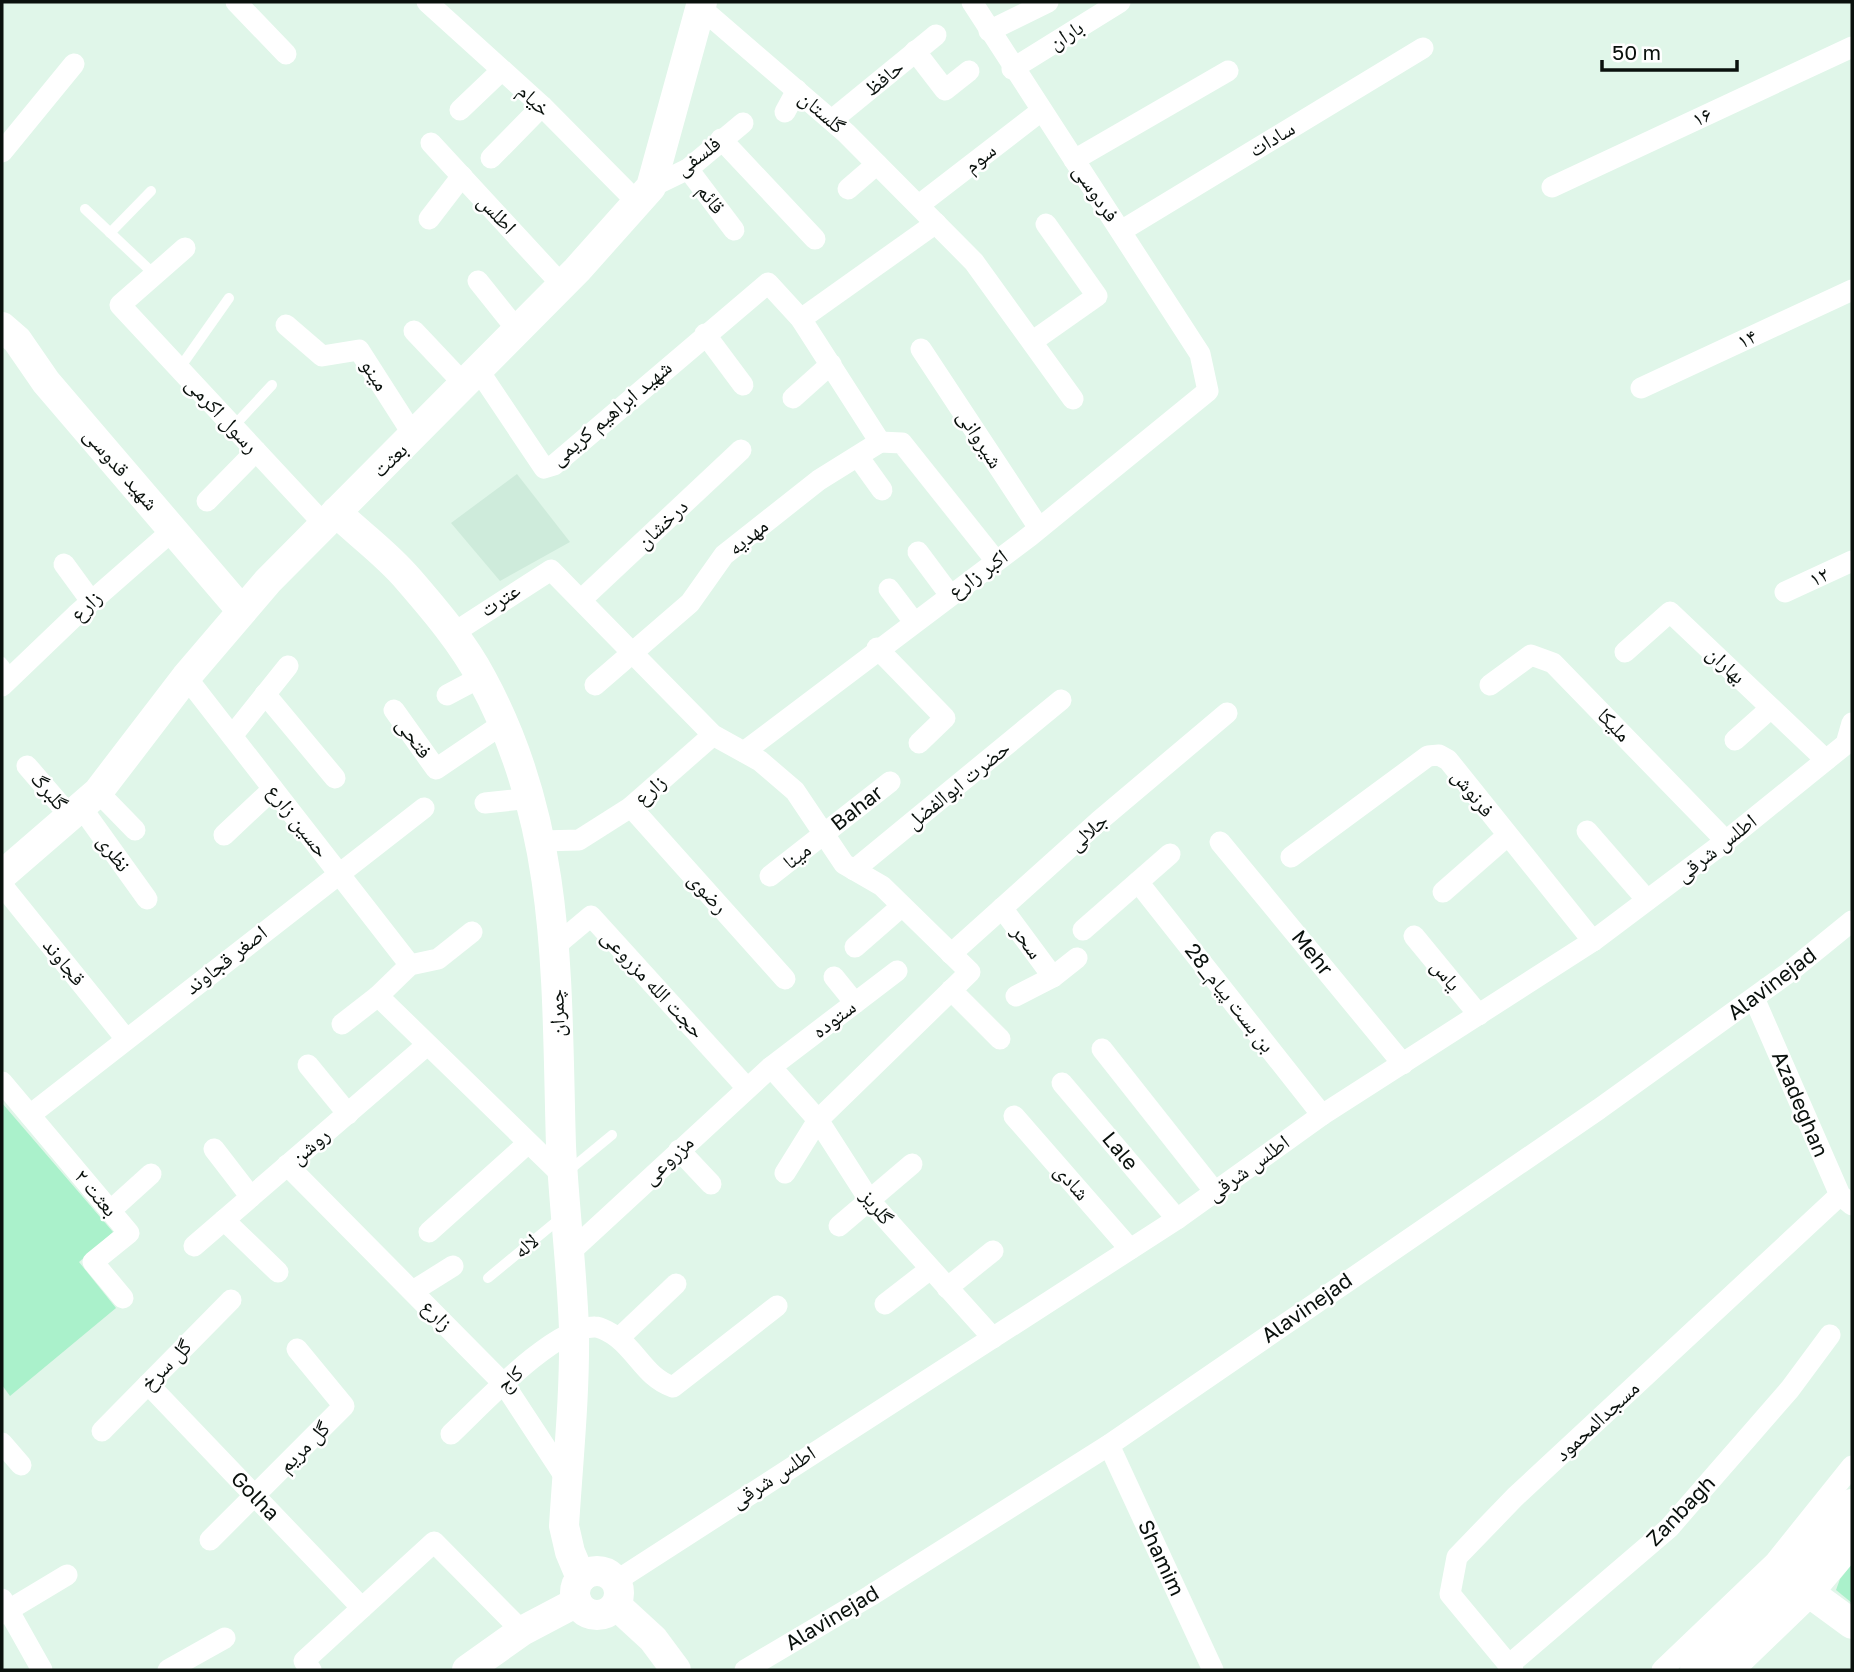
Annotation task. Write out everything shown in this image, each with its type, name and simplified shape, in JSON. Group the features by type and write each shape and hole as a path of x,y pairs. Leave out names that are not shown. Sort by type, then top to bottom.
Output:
{"street":[{"path":"236,2 286,54"},
{"name":"خیام","path":"428,2 644,194"},
{"name":"فردوسی","path":"972,2 1200,354 1208,390"},
{"path":"989,31 1048,2"},
{"name":"باران","path":"1013,69 1120,2"},
{"name":"گلستان","path":"701,5 832,120 974,262 1073,400"},
{"name":"بعثت","path":"2,876 83,805 242,611 330,518 518,331 644,194 701,5"},
{"name":"حافظ","path":"832,120 936,35"},
{"name":"۱۶","path":"1552,187 1852,47"},
{"name":"سادات","path":"1121,231 1423,48"},
{"path":"915,51 945,90 969,71"},
{"path":"2,152 74,65"},
{"path":"460,110 502,70"},
{"path":"1074,160 1228,71"},
{"path":"785,112 797,90"},
{"path":"491,158 542,106"},
{"name":"سوم","path":"919,205 1041,111"},
{"name":"فلسفی","path":"644,194 688,169 743,123"},
{"path":"721,139 815,239"},
{"name":"اطلس","path":"431,143 562,285"},
{"path":"848,189 877,164"},
{"name":"قائم","path":"688,169 734,230"},
{"path":"429,219 462,176"},
{"path":"936,223 801,320 880,442 902,443 996,561"},
{"path":"1033,341 1097,296 1046,224"},
{"path":"155,275 185,248"},
{"name":"رسول اکرمی","path":"155,275 120,306 256,451 330,518"},
{"path":"478,281 518,331"},
{"name":"شهید ابراهیم کریمی","path":"472,378 544,468 554,465 768,283 801,320"},
{"name":"۱۴","path":"1641,388 1852,290"},
{"name":"مینو","path":"286,325 322,356 359,350 415,436"},
{"path":"414,331 472,378"},
{"path":"705,334 743,385"},
{"name":"شهید قدوسی","path":"7,340 242,611"},
{"name":"شیروانی","path":"921,349 1039,528"},
{"path":"793,397 831,364"},
{"name":"اکبر زارع","path":"744,752 877,648 1039,528 1208,390"},
{"name":"مهدیه","path":"595,685 690,603 724,555 819,480 859,458 880,442"},
{"name":"درخشان","path":"582,599 741,450"},
{"path":"208,501 256,451"},
{"path":"859,458 882,490"},
{"name":"چمران","path":"330,518 406,576 452,634 481,677 504,723 532,798 549,884 554,947 563,1177 573,1331 564,1526 579,1590"},
{"name":"زارع","path":"5,675 173,530"},
{"path":"918,552 950,595"},
{"name":"۱۲","path":"1785,592 1852,561"},
{"path":"64,564 91,601"},
{"name":"عترت","path":"452,634 527,582 551,570 582,599"},
{"path":"889,589 914,621"},
{"path":"582,599 713,735 744,752 795,791 844,864 882,886 970,972 818,1120 785,1173"},
{"name":"بهاران","path":"1625,652 1670,612 1826,760"},
{"path":"877,648 945,718 919,743"},
{"name":"ملیکا","path":"1490,685 1531,655 1553,663 1727,841"},
{"path":"232,736 288,666"},
{"name":"حسین زارع","path":"186,677 410,965"},
{"path":"447,695 481,677"},
{"path":"265,694 335,778"},
{"name":"حضرت ابوالفضل","path":"854,870 1061,700"},
{"path":"1735,740 1771,708"},
{"name":"فتحی","path":"394,710 436,769 504,723"},
{"name":"جلالی","path":"951,954 1227,713"},
{"name":"اطلس شرقی","path":"616,1593 993,1338 1177,1219 1322,1115 1593,940 1727,841 1846,744 1852,723"},
{"name":"زارع","path":"541,841 579,840 631,807 713,735"},
{"name":"فرنوش","path":"1292,857 1428,756 1439,755 1448,760 1593,940"},
{"name":"گلبرگ","path":"27,766 83,805"},
{"name":"Bahar","path":"824,835 890,782"},
{"path":"224,835 273,789"},
{"path":"485,803 532,798"},
{"path":"83,805 135,831"},
{"name":"نظری","path":"83,805 147,899"},
{"name":"رضوی","path":"631,807 785,979"},
{"name":"اصغر قجاوند","path":"30,1115 338,872 424,808"},
{"path":"1587,831 1647,900"},
{"name":"مینا","path":"770,876 824,835"},
{"path":"1443,892 1507,836"},
{"name":"Mehr","path":"1220,842 1403,1064"},
{"path":"1083,930 1170,854"},
{"name":"بن بست پیام_28","path":"1138,882 1322,1115"},
{"name":"قجاوند","path":"2,885 126,1039"},
{"path":"855,947 902,906"},
{"name":"سحر","path":"1002,908 1052,977"},
{"name":"حجت الله مزروعی","path":"554,947 591,916 747,1088"},
{"name":"Alavinejad","path":"745,1670 870,1596 1109,1445 1599,1109 1755,998 1852,921"},
{"path":"342,1024 378,996 410,965 438,959 472,932"},
{"name":"یاس","path":"1414,936 1479,1015"},
{"path":"1016,996 1052,977 1077,958"},
{"name":"ستوده","path":"771,1067 897,971"},
{"path":"834,977 855,1003"},
{"path":"951,990 1000,1039"},
{"path":"378,996 563,1177"},
{"name":"Azadeghan","path":"1755,998 1846,1200"},
{"name":"روشن","path":"194,1246 427,1045"},
{"path":"1102,1049 1215,1192"},
{"path":"308,1065 348,1114"},
{"name":"مزروعی","path":"568,1254 771,1067"},
{"name":"گلریز","path":"771,1067 818,1120 870,1202 993,1338"},
{"name":"بعثت ۲","path":"2,1082 129,1233 93,1262 123,1298"},
{"name":"Lale","path":"1062,1083 1177,1219"},
{"name":"شادی","path":"1014,1116 1130,1249"},
{"path":"429,1232 527,1144"},
{"path":"214,1149 251,1197"},
{"path":"679,1150 711,1184"},
{"path":"839,1226 912,1164"},
{"name":"زارع","path":"288,1166 504,1384 567,1480"},
{"path":"110,1211 151,1174"},
{"name":"مسجدالمحمود","path":"1511,1668 1450,1594 1457,1558 1515,1497 1846,1200"},
{"path":"224,1220 278,1272"},
{"path":"947,1288 993,1251"},
{"path":"413,1291 453,1266"},
{"path":"885,1304 929,1270"},
{"path":"619,1338 676,1284"},
{"name":"گل سرخ","path":"102,1431 231,1300"},
{"path":"573,1331 597,1326 619,1338 656,1381 673,1387 777,1307"},
{"name":"کاج","path":"451,1434 536,1355 573,1331"},
{"name":"Zanbagh","path":"1511,1668 1669,1528 1790,1390 1830,1335"},
{"name":"گل مریم","path":"210,1540 344,1406 297,1349"},
{"name":"Golha","path":"148,1384 362,1608"},
{"path":"2,1443 21,1465"},
{"name":"Shamim","path":"1109,1445 1213,1670"},
{"path":"1662,1670 1774,1562 1852,1466"},
{"path":"1728,1670 1798,1586 1852,1504"},
{"path":"1696,1670 1852,1541"},
{"path":"311,1670 304,1661 434,1542 522,1631"},
{"path":"42,1670 4,1608 67,1575"},
{"path":"1798,1586 1852,1624"},
{"path":"467,1670 579,1590 592,1614 606,1613 616,1593 676,1670"},
{"path":"168,1670 225,1638"}],"lane":[{"path":"110,233 151,191"},
{"path":"85,209 155,275"},
{"path":"179,369 229,298"},
{"path":"233,427 272,385"},
{"path":"563,1177 612,1135"},
{"name":"لاله","path":"488,1278 565,1214"}],"shaded area":[{"path":"517,474 570,542 500,581 451,523"}],"green space":[{"path":"2,1103 113,1232 79,1262 116,1308 10,1396 2,1385"},
{"path":"1852,1564 1852,1603 1836,1590 1840,1579"}]}
